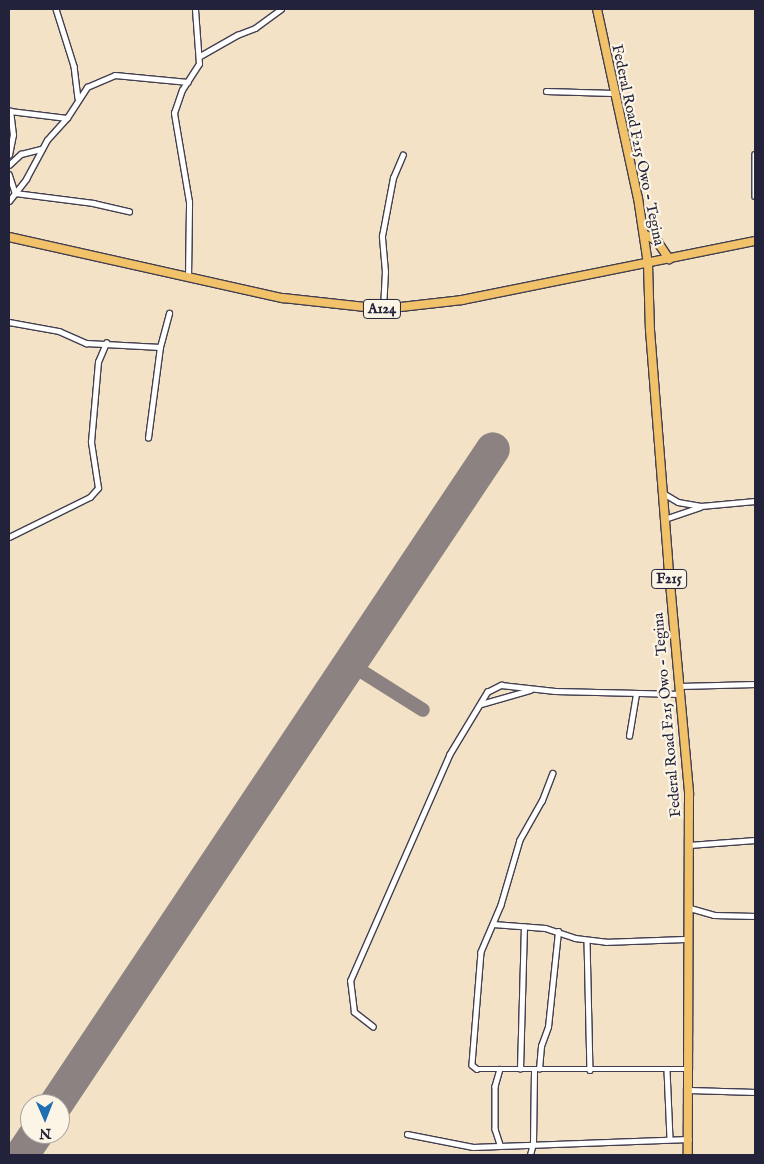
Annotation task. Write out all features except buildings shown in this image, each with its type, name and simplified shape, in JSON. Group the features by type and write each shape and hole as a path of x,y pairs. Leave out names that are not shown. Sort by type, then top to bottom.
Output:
{"main road":[{"name":"Federal Road F215 Owo - Tegina","path":"597,9 644,234 648,264 650,330 688,769 690,908 688,1155"},
{"path":"644,234 657,241 669,259"},
{"name":"A124","path":"9,237 292,300 383,309 462,300 755,241"}],"street":[{"path":"56,9 74,66 78,98"},
{"path":"195,9 196,40 200,56"},
{"path":"188,278 189,202 174,113 200,56 237,35 255,28 281,9"},
{"path":"9,201 26,179 41,149 67,118 78,98 87,87 115,75 188,82"},
{"path":"546,91 613,92"},
{"path":"9,155 13,135 10,111 67,118"},
{"path":"9,165 21,154 41,149"},
{"path":"755,154 755,196"},
{"path":"383,309 385,272 382,236 393,178 403,155"},
{"path":"9,174 15,193"},
{"path":"15,193 84,201 129,211"},
{"path":"148,438 160,347 169,313"},
{"path":"9,322 66,333 86,343 160,347"},
{"path":"9,537 90,497 98,488 91,442 98,362 106,343"},
{"path":"663,493 678,502 701,506"},
{"path":"665,519 701,506 755,501"},
{"path":"373,1027 354,1012 350,981 448,755 487,692 494,686 636,694 755,684"},
{"path":"481,704 531,689"},
{"path":"629,736 636,694"},
{"path":"553,773 542,800 520,840 480,958 472,1065 477,1069 689,1069"},
{"path":"689,845 755,840"},
{"path":"690,908 714,914 755,916"},
{"path":"493,924 558,932 587,940 636,943 690,939"},
{"path":"520,1069 524,927"},
{"path":"530,1155 533,1143 536,1070 541,1046 548,1027 558,932"},
{"path":"587,940 590,1070"},
{"path":"500,1069 495,1086 495,1129 500,1144"},
{"path":"667,1070 670,1139"},
{"path":"689,1090 755,1092"},
{"path":"408,1134 473,1147 500,1144 689,1139"}],"taxiway":[{"path":"350,664 423,710"}],"runway":[{"path":"63,1094 493,449"},
{"path":"22,1155 29,1144"}]}
